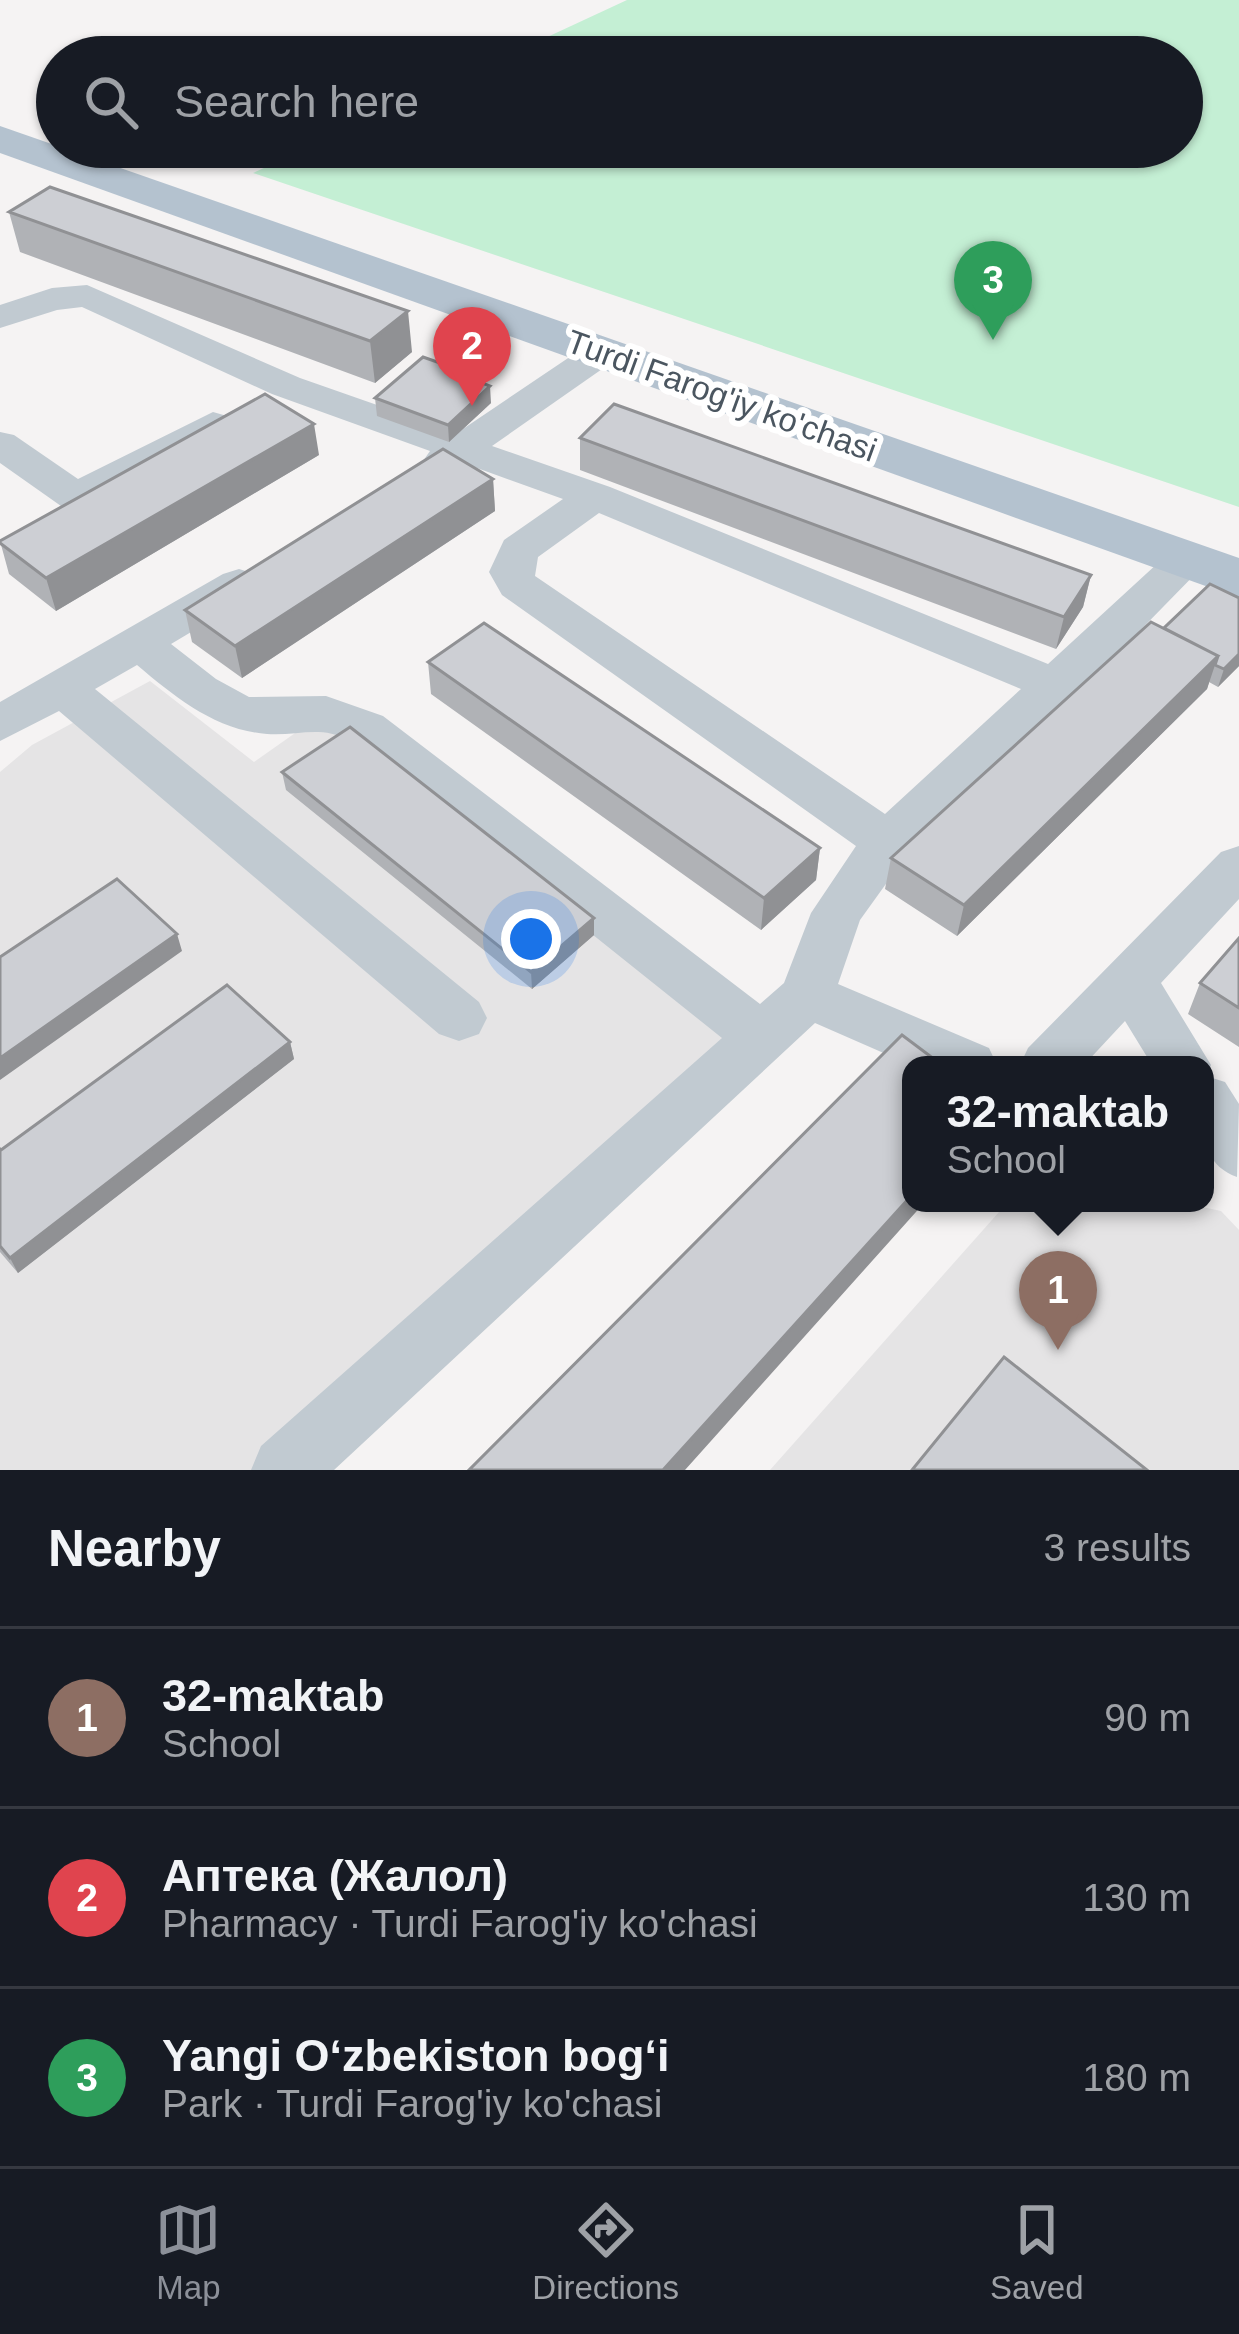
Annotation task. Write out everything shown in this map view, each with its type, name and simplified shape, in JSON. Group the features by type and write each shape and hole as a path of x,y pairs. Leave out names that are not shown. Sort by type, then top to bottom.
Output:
{"main road":[{"name":"Turdi Farog'iy ko'chasi","path":"0,140 36,153"},
{"name":"Turdi Farog'iy ko'chasi","path":"80,168 1239,579"}],"street":[{"path":"0,317 52,299 87,296 286,386 595,496 1057,686"},
{"path":"402,486 602,352"},
{"path":"0,444 76,497 286,386"},
{"path":"595,496 519,550 511,572 518,585 888,842"},
{"path":"0,724 281,558"},
{"path":"285,1470 808,995 822,938 844,896 888,842 1186,561"},
{"path":"140,643 233,711 269,717 338,712 366,728 763,1038"},
{"path":"63,688 459,1018"},
{"path":"1057,1056 1239,866"},
{"path":"1129,980 1177,1056"},
{"path":"808,995 948,1056"},
{"path":"1214,1120 1227,1149"}],"shaded area":[{"path":"150,681 254,762 325,712 749,1027 263,1470 0,1470 0,772 32,745"},
{"path":"1214,1209 1239,1230 1239,1470 770,1470 999,1212"}],"green space":[{"path":"627,0 1239,0 1239,507 253,173 264,168 1203,168 1203,36 549,36"}],"building":[{"path":"50,187 408,311 370,341 9,212"},
{"path":"423,357 474,375 469,378 490,386 448,425 375,398"},
{"path":"265,394 314,424 46,578 0,543 0,541"},
{"path":"614,404 1091,575 1064,617 580,438"},
{"path":"443,449 493,479 235,646 185,610"},
{"path":"1210,584 1239,598 1239,654 1224,669 1215,665 1218,656 1164,628"},
{"path":"1151,622 1218,656 964,905 891,858"},
{"path":"484,623 820,848 764,898 428,662"},
{"path":"350,727 594,918 531,972 282,772"},
{"path":"117,879 177,934 0,1058 0,957"},
{"path":"1239,938 1239,1008 1200,983"},
{"path":"227,985 290,1042 10,1258 0,1246 0,1149"},
{"path":"902,1035 930,1056 902,1056 902,1206 663,1470 469,1470"},
{"path":"1004,1357 1147,1470 912,1470"}],"place":[{"name":"Yangi Oʻzbekiston bogʻi","path":"993,340"},
{"name":"Аптека (Жалол)","path":"472,406"},
{"name":"32-maktab","path":"1058,1350"}]}
